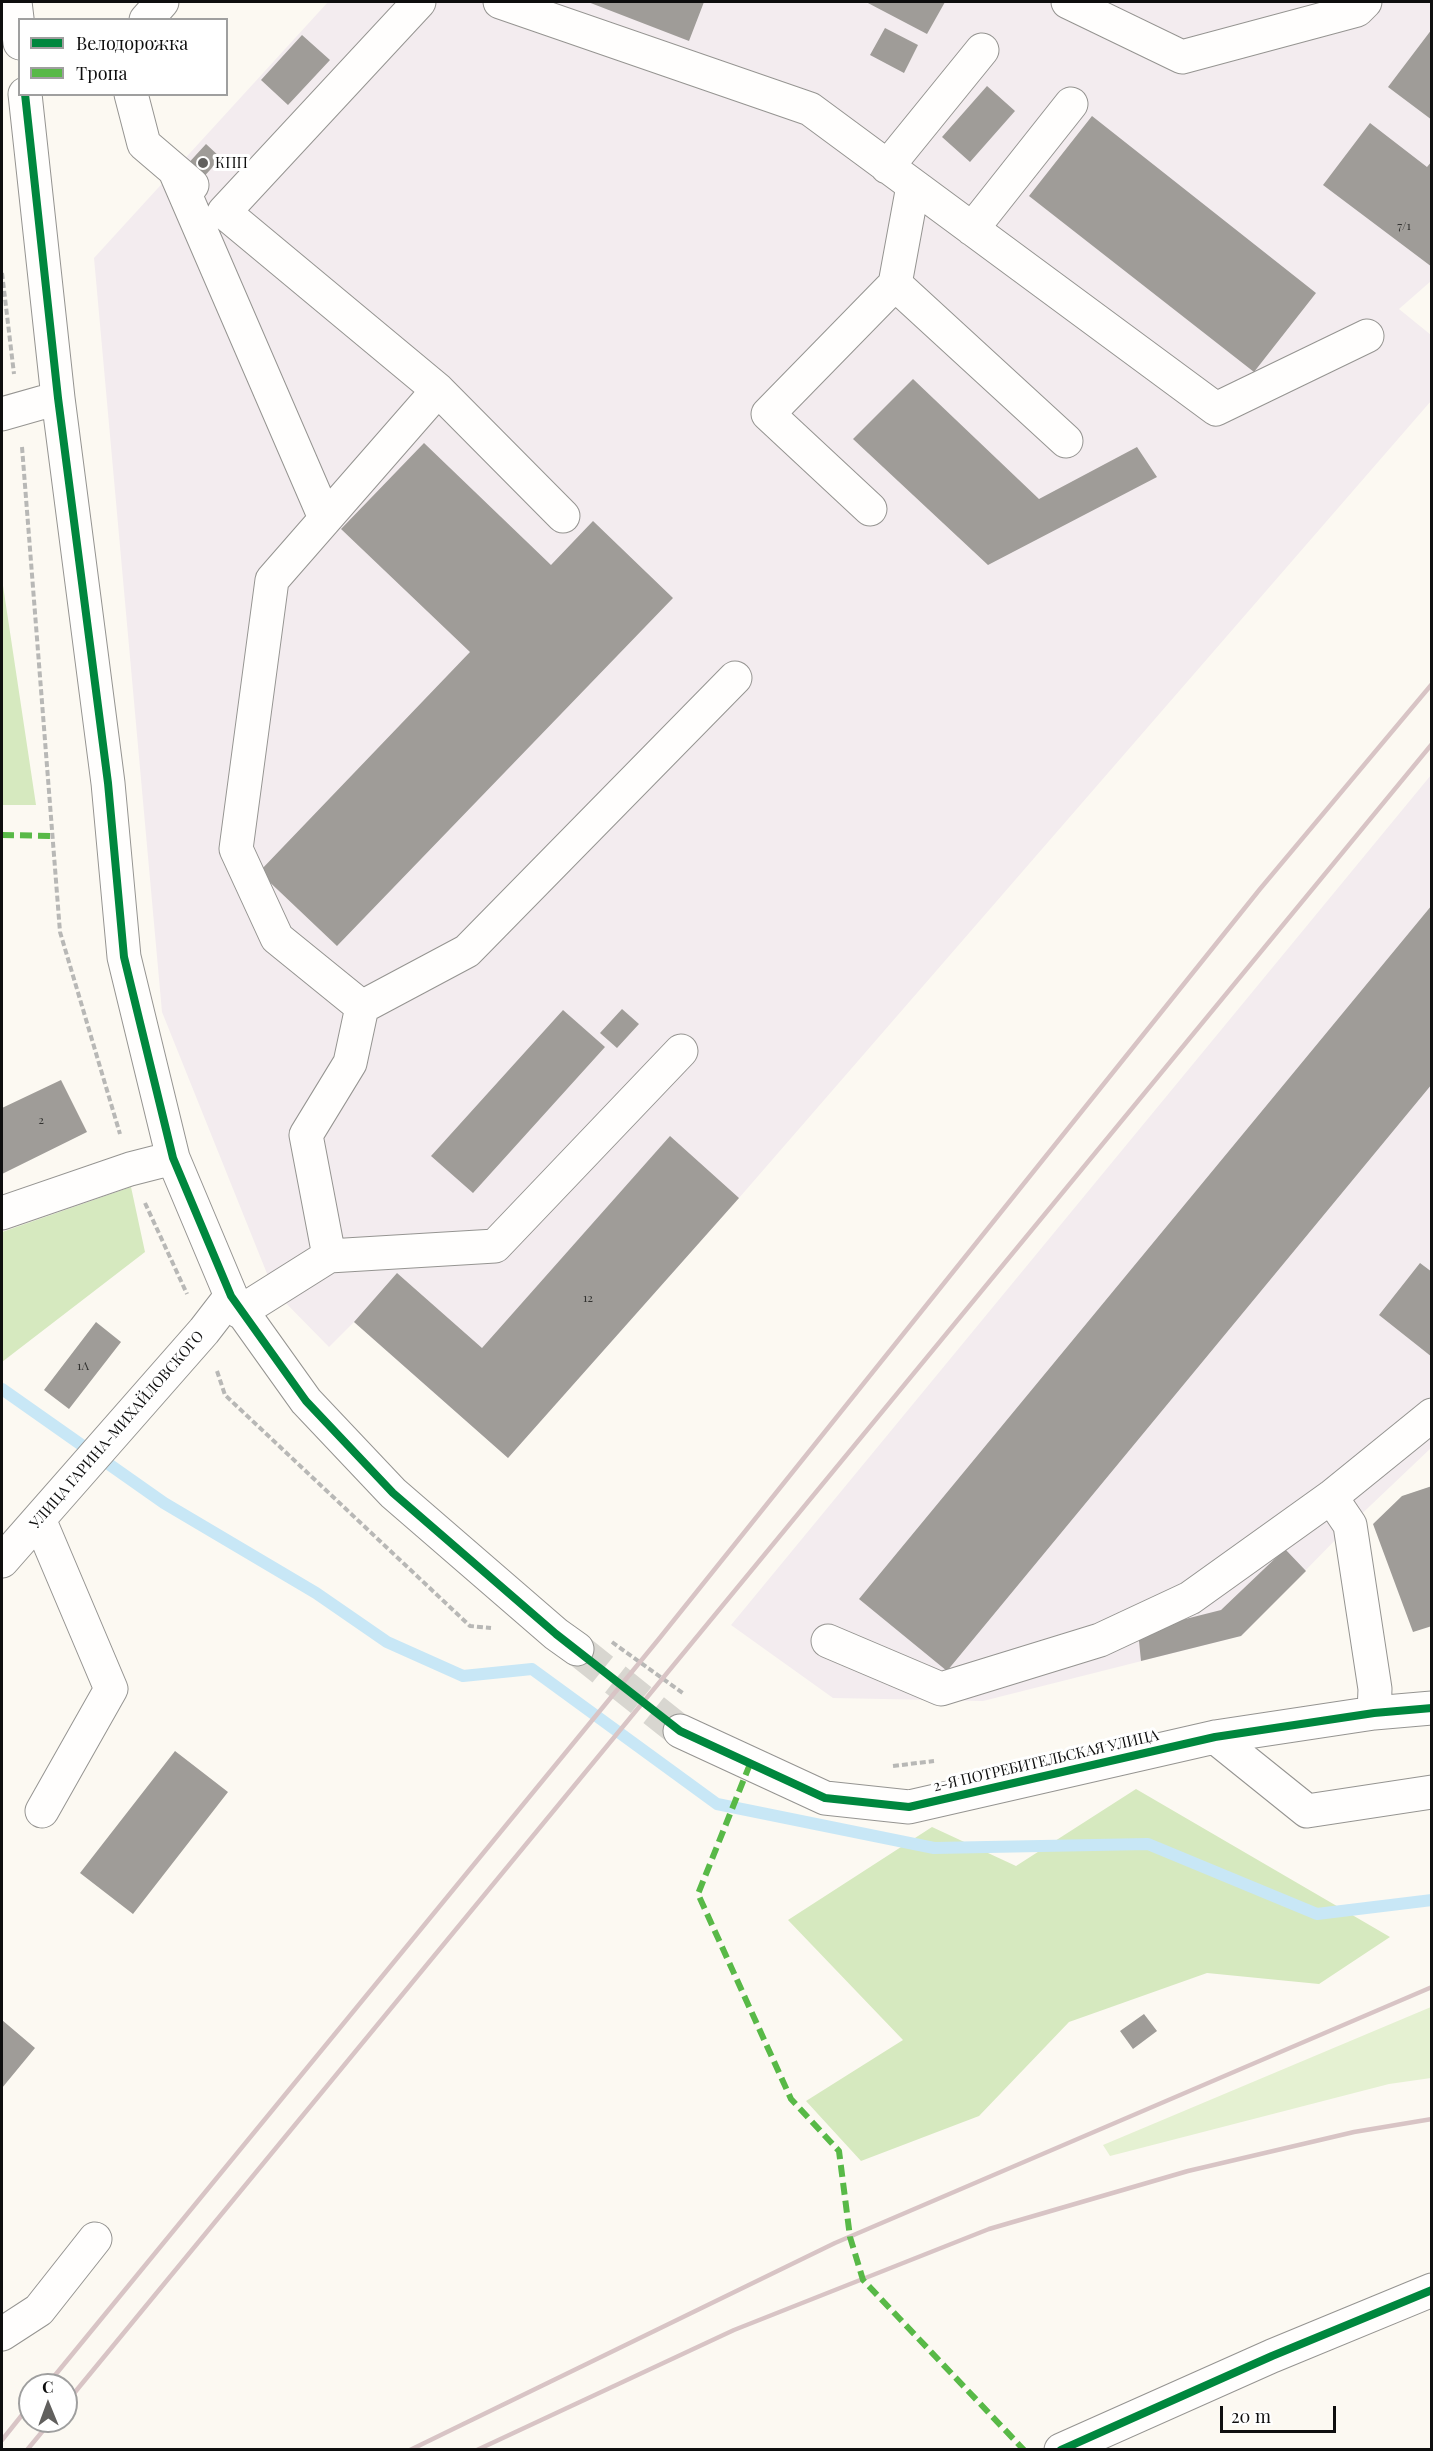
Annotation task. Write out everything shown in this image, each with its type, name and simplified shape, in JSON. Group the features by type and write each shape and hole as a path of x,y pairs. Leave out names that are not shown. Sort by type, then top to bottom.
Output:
{"street":[{"path":"15,2 18,27"},
{"path":"148,18 162,2"},
{"path":"224,212 419,2"},
{"path":"500,2 810,109 1216,409 1367,336"},
{"path":"1068,2 1182,57 1357,10 1365,2"},
{"path":"887,166 982,50"},
{"path":"25,96 58,398 108,783 124,957 173,1158 236,1304 306,1401 393,1493 577,1649"},
{"path":"131,96 144,144 438,390 563,516"},
{"path":"972,229 1071,104"},
{"path":"176,171 325,518"},
{"path":"870,509 768,414 895,284 913,186"},
{"path":"895,284 1066,441"},
{"path":"362,1007 277,938 236,849 272,580 438,390"},
{"path":"2,414 58,398"},
{"path":"329,1256 306,1135 350,1063 362,1007 466,951 735,678"},
{"path":"236,1304 329,1256 495,1246 681,1051"},
{"path":"2,1213 130,1169 173,1158"},
{"name":"УЛИЦА ГАРИНА-МИХАЙЛОВСКОГО","path":"2,1561 204,1331 236,1304"},
{"path":"828,1641 941,1689 1100,1640 1190,1598 1331,1497 1431,1415"},
{"path":"1331,1497 1350,1525 1376,1689 1374,1713"},
{"path":"39,1519 111,1689 42,1811"},
{"name":"2-Я ПОТРЕБИТЕЛЬСКАЯ УЛИЦА","path":"680,1731 825,1798 909,1807 1215,1737 1374,1713 1431,1708"},
{"path":"1215,1737 1307,1811 1431,1792"},
{"path":"2,2334 39,2310 95,2239"},
{"path":"1063,2449 1272,2356 1431,2290"}],"shaded area":[{"path":"328,2 1431,2 1431,281 1399,309 1431,335 1431,401 739,1198 508,1458 354,1322 329,1347 274,1291 162,1012 94,258"},
{"path":"1431,775 1431,1448 1350,1525 1241,1636 983,1701 833,1698 731,1625"}],"green space":[{"path":"2,579 36,805 2,805"},
{"path":"131,1187 145,1252 2,1362 2,1232"},
{"path":"1136,1789 1390,1937 1319,1984 1207,1973 1069,2022 979,2116 861,2161 806,2101 903,2040 788,1920 932,1827 1016,1866"},
{"path":"1431,2007 1431,2078 1389,2084 1110,2156 1103,2145"}],"building":[{"path":"588,2 704,2 689,41"},
{"path":"866,2 945,2 927,34"},
{"path":"885,28 918,45 904,73 870,55"},
{"path":"1432,29 1432,120 1388,87"},
{"path":"302,35 330,60 288,105 261,80"},
{"path":"987,86 1015,111 970,162 942,137"},
{"path":"1092,116 1316,293 1254,372 1029,196"},
{"path":"1370,123 1427,167 1432,161 1432,267 1323,185"},
{"name":"КПП","path":"206,144 221,158 199,182 184,168"},
{"path":"913,379 1039,499 1137,447 1157,477 988,565 853,439"},
{"path":"424,443 551,565 593,521 673,598 337,946 259,872 470,652 341,529"},
{"path":"1432,905 1432,1084 947,1671 859,1599"},
{"path":"622,1009 639,1024 617,1048 600,1033"},
{"path":"563,1010 605,1047 473,1193 431,1156"},
{"path":"61,1080 87,1132 2,1174 2,1108"},
{"path":"670,1136 739,1198 508,1458 354,1322 397,1273 482,1348"},
{"path":"1420,1263 1432,1272 1432,1357 1379,1315"},
{"path":"96,1322 121,1342 69,1409 44,1390"},
{"path":"1432,1486 1432,1626 1413,1632 1373,1524 1402,1496"},
{"path":"1285,1549 1306,1571 1241,1636 1141,1661 1138,1631 1221,1610"},
{"path":"175,1751 228,1792 133,1914 80,1873"},
{"path":"1144,2014 1157,2031 1133,2049 1120,2031"},
{"path":"2,2020 35,2048 2,2088"}],"waterway":[{"path":"2,1389 164,1503 316,1593 387,1642 463,1676 532,1669 717,1804 934,1848 1148,1844 1317,1914 1432,1900"}],"tunnel":[{"path":"577,1649 680,1731"}],"railway":[{"path":"57,2373 658,1640 1260,889 1432,684"},
{"path":"78,2388 1432,744"},
{"path":"410,2450 835,2243 1432,1987"},
{"path":"477,2450 734,2330 989,2229 1188,2171 1354,2132 1432,2119"},
{"path":"2,2440 18,2420"},
{"path":"27,2450 41,2433"}],"marked path":[{"path":"2,835 53,836"},
{"path":"750,1764 698,1894 791,2099 839,2151 850,2237 863,2280 1024,2450"}],"cycle path":[{"path":"25,96 58,398 108,783 124,957 173,1158 231,1296 306,1401 393,1493 556,1634 680,1731 825,1798 909,1807 1215,1737 1374,1713 1432,1708"},
{"path":"1061,2450 1272,2356 1432,2290"}],"place":[{"name":"КПП","path":"203,163"}]}
